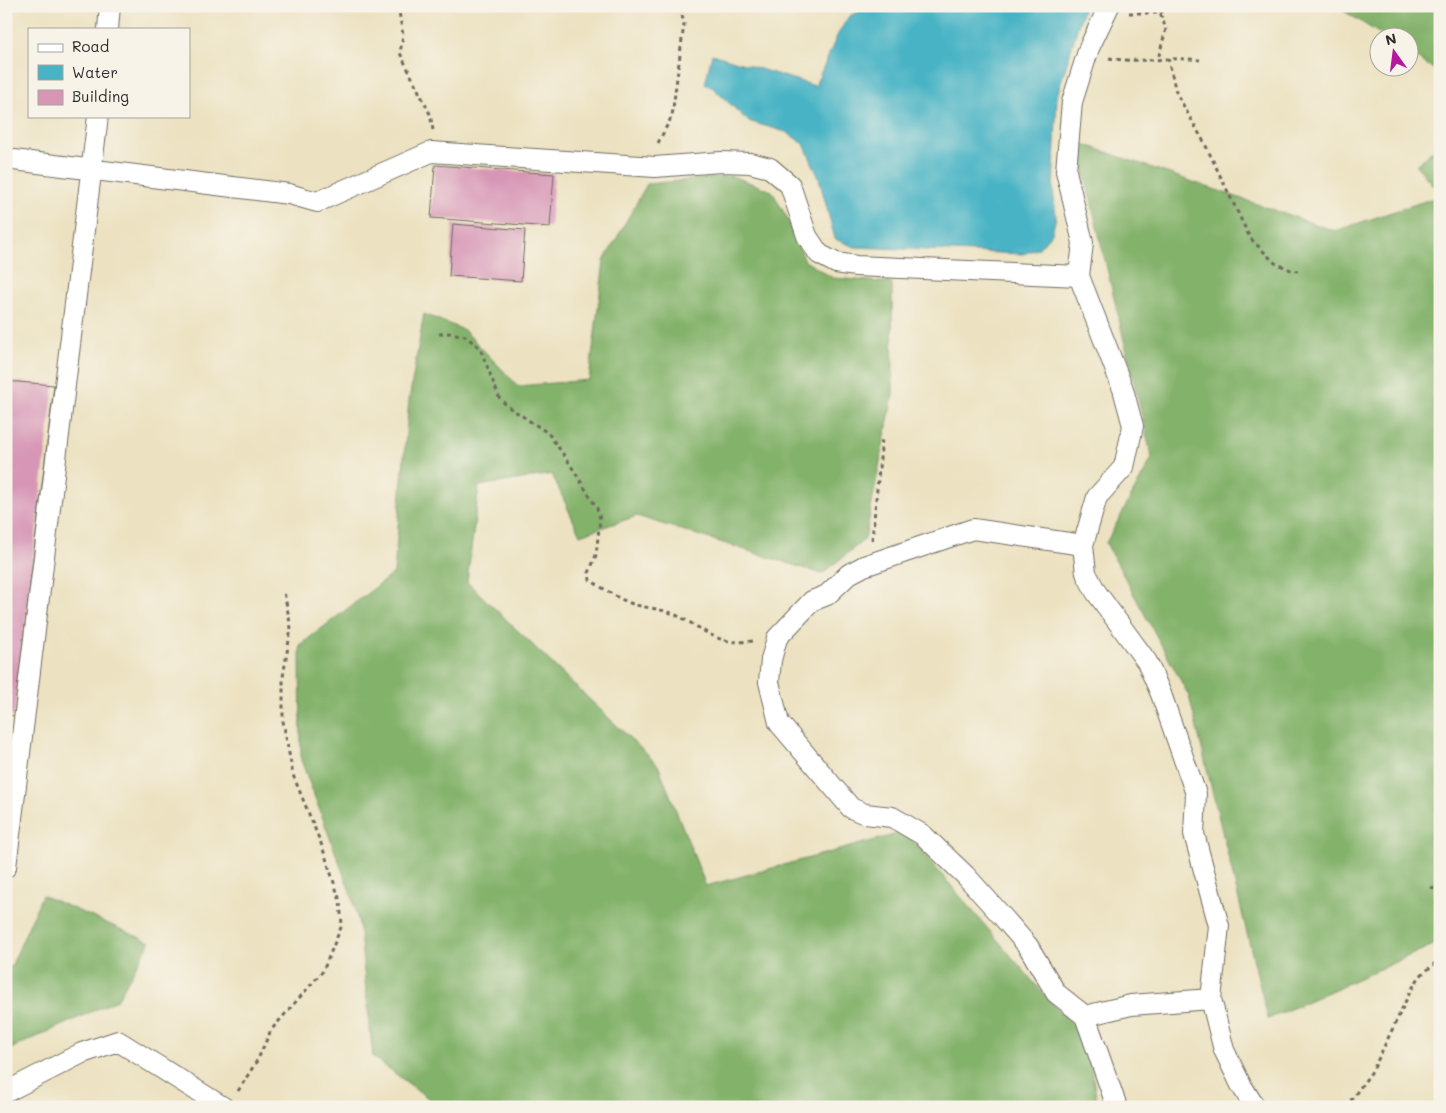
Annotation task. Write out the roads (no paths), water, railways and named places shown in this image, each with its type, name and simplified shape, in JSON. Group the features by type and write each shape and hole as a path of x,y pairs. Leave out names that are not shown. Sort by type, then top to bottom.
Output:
{"street":[{"path":"108,28 110,6"},
{"path":"1108,8 1087,51 1072,102 1066,171 1083,243 1079,276 1123,389 1133,426 1124,468 1097,497 1083,546 1086,573 1096,592 1147,662 1161,694 1196,794 1194,834 1220,926 1211,999 1224,1050 1241,1085 1256,1107"},
{"path":"6,867 98,118"},
{"path":"6,159 92,168 289,194 317,202 431,152 655,167 721,162 750,163 770,168 790,185 807,236 820,254 836,263 856,266 1079,276"},
{"path":"1083,546 972,529 876,560 850,574 827,595 812,601 777,638 771,660 769,682 779,723 851,808 865,814 892,817 923,835 965,875 1028,946 1056,992 1085,1016 1117,1107"},
{"path":"1085,1016 1131,1005 1211,999"},
{"path":"6,1092 82,1052 118,1040 228,1103"}],"water":[{"path":"873,6 1084,6 1057,96 1053,190 1056,217 1052,233 1039,248 1023,254 855,247 835,239 819,178 804,144 786,132 748,121 713,88 705,84 712,54 815,86 838,34 849,16"}]}
